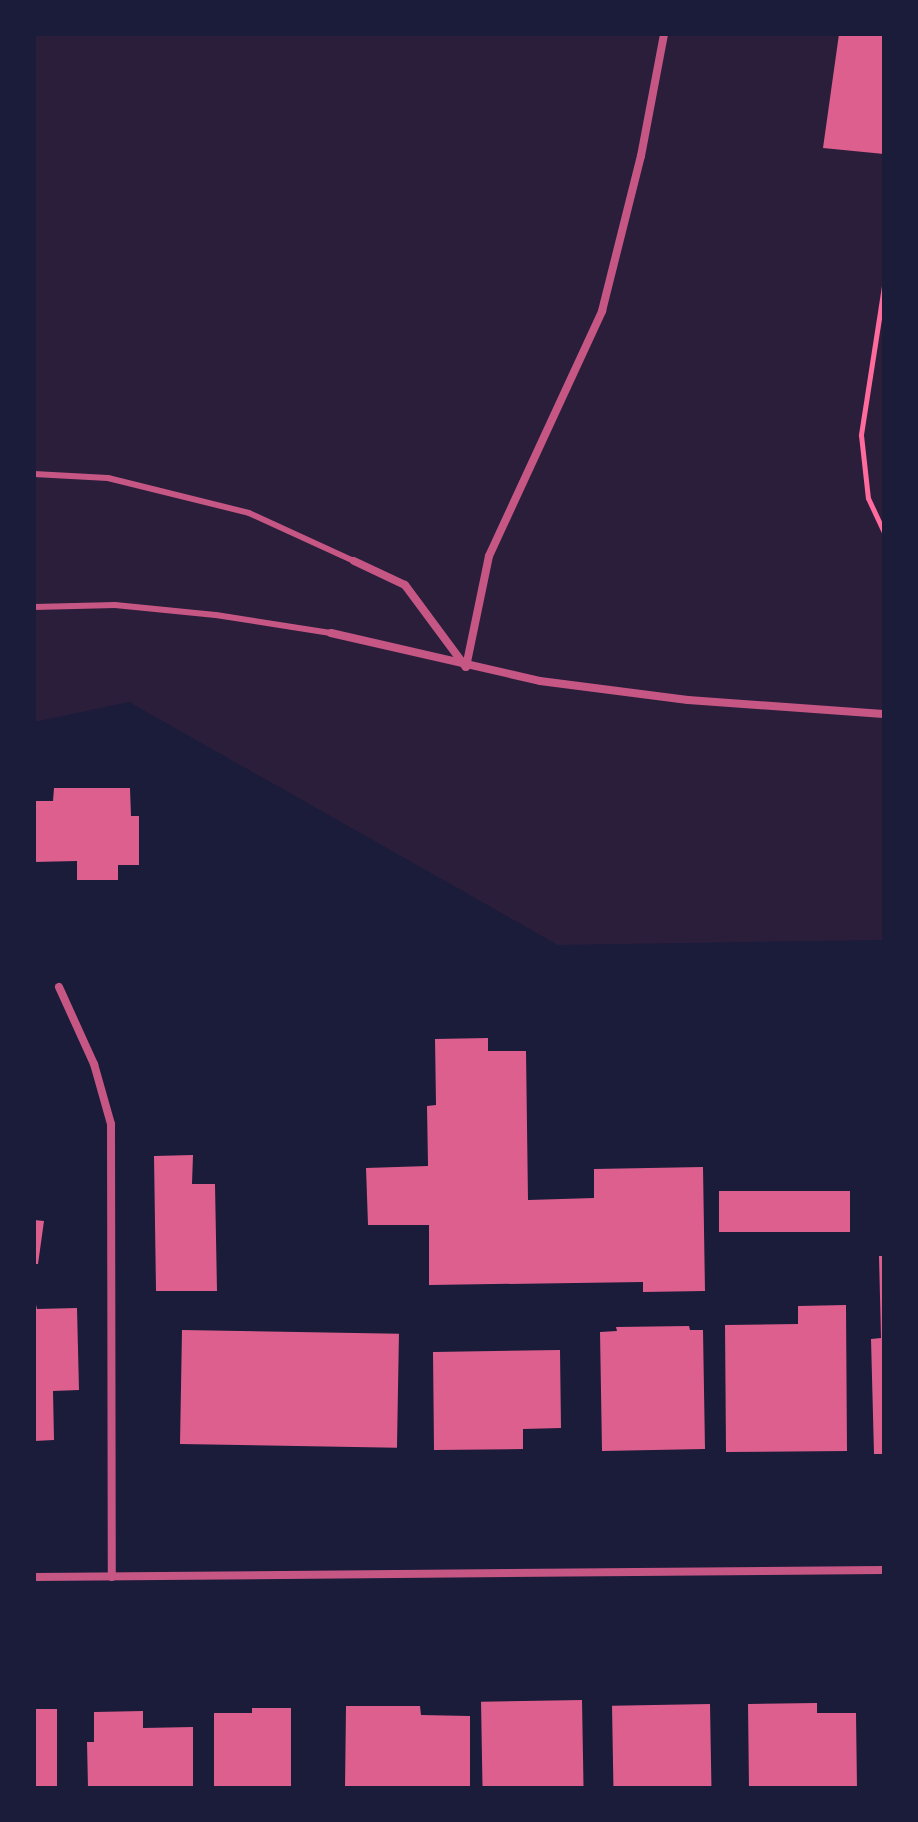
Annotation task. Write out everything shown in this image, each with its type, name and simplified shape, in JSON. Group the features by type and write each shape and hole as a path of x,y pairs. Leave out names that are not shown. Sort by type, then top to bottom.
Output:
{"street":[{"path":"466,667 489,556 602,311 641,156 664,34"},
{"path":"354,561 405,585 466,667"},
{"path":"331,633 466,667 617,692 884,714"},
{"path":"59,987 94,1064 111,1124 112,1577"},
{"path":"34,1577 884,1570"}],"lane":[{"path":"34,474 108,478 249,513 354,561"},
{"path":"34,607 115,605 216,615 331,633"}],"path":[{"path":"884,286 861,435 868,498 884,532"}],"shaded area":[{"path":"34,34 884,34 884,940 558,945 129,702 34,722"}],"building":[{"path":"839,34 884,34 884,154 823,148"},
{"path":"54,788 130,788 131,816 139,816 139,865 118,865 118,880 77,880 77,861 34,862 34,801 53,801"},
{"path":"488,1038 488,1051 526,1051 528,1200 594,1198 594,1169 703,1167 705,1291 643,1292 643,1282 429,1285 429,1225 368,1225 366,1168 428,1166 427,1106 436,1105 435,1039"},
{"path":"193,1155 192,1184 215,1184 217,1291 156,1291 154,1156"},
{"path":"719,1191 850,1191 850,1232 719,1232"},
{"path":"34,1220 44,1221 38,1264 34,1264"},
{"path":"879,1256 884,1256 884,1454 874,1454 871,1339 881,1338"},
{"path":"34,1296 37,1309 77,1308 79,1390 53,1391 54,1440 34,1441"},
{"path":"846,1305 847,1451 726,1452 725,1325 798,1324 798,1306"},
{"path":"689,1326 690,1330 703,1330 705,1449 602,1451 600,1332 617,1331 616,1327"},
{"path":"182,1330 399,1334 397,1448 180,1444"},
{"path":"560,1350 561,1428 523,1429 523,1449 434,1450 433,1352"},
{"path":"582,1700 584,1788 483,1788 481,1702"},
{"path":"817,1703 817,1713 856,1713 857,1788 749,1788 748,1704"},
{"path":"710,1704 711,1788 613,1788 612,1706"},
{"path":"346,1706 420,1706 421,1715 470,1716 470,1788 345,1788"},
{"path":"252,1708 291,1708 291,1788 214,1788 214,1713 252,1713"},
{"path":"34,1709 57,1709 57,1788 34,1788"},
{"path":"143,1711 143,1728 193,1727 193,1788 88,1788 87,1742 94,1742 94,1712"}]}
